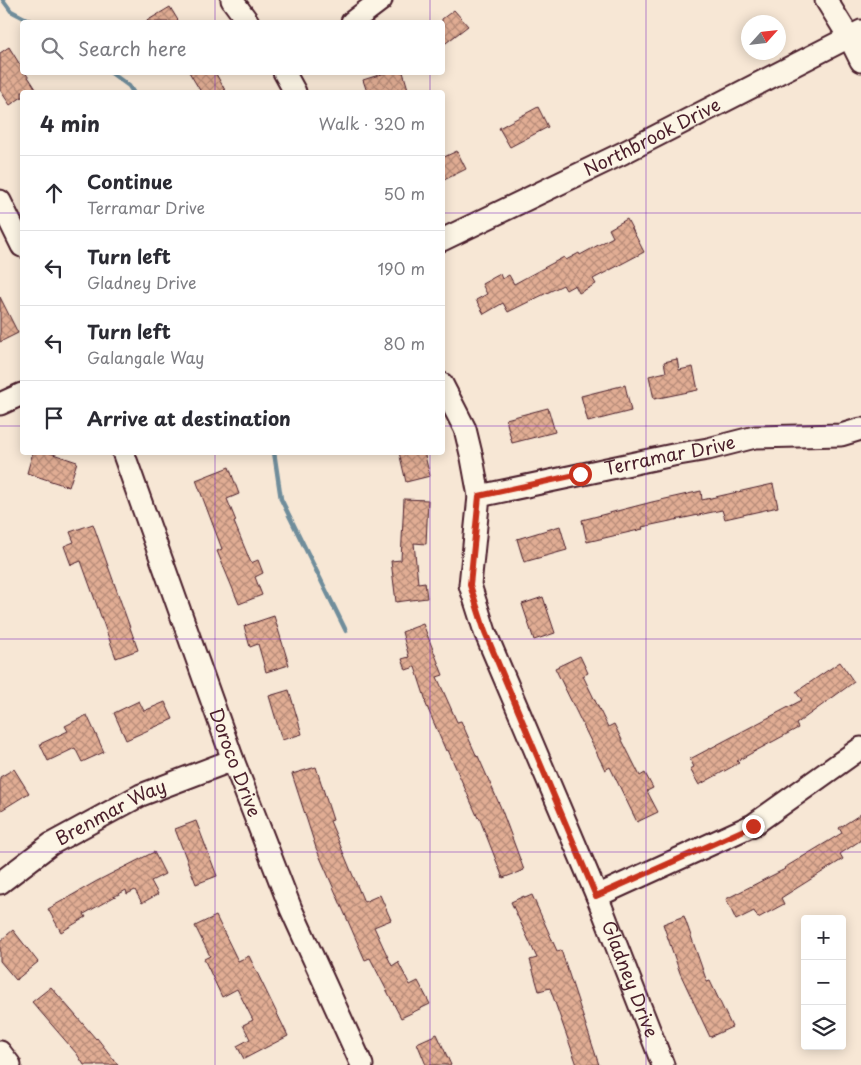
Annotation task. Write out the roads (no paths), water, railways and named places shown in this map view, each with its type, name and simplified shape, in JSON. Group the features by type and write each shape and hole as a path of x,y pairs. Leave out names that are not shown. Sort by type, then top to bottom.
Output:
{"street":[{"path":"232,0 247,20"},
{"path":"355,20 381,0"},
{"path":"826,0 855,34 861,61"},
{"name":"Northbrook Drive","path":"445,239 623,153 855,34"},
{"path":"286,75 294,90"},
{"path":"0,201 20,242"},
{"name":"Gladney Drive","path":"445,390 464,429 479,496 470,585 485,632 596,896 663,1065"},
{"path":"0,404 20,395"},
{"name":"Terramar Drive","path":"479,496 708,449 755,437 841,435 861,429"},
{"name":"Doroco Drive","path":"124,455 232,760 291,909 362,1065"},
{"path":"596,896 753,826 861,748"},
{"name":"Brenmar Way","path":"0,883 51,844 141,795 232,760"},
{"path":"0,1052 10,1065"}],"waterway":[{"path":"3,0 11,11 28,20"},
{"path":"114,75 132,90"},
{"path":"274,455 281,499 346,631"}]}
